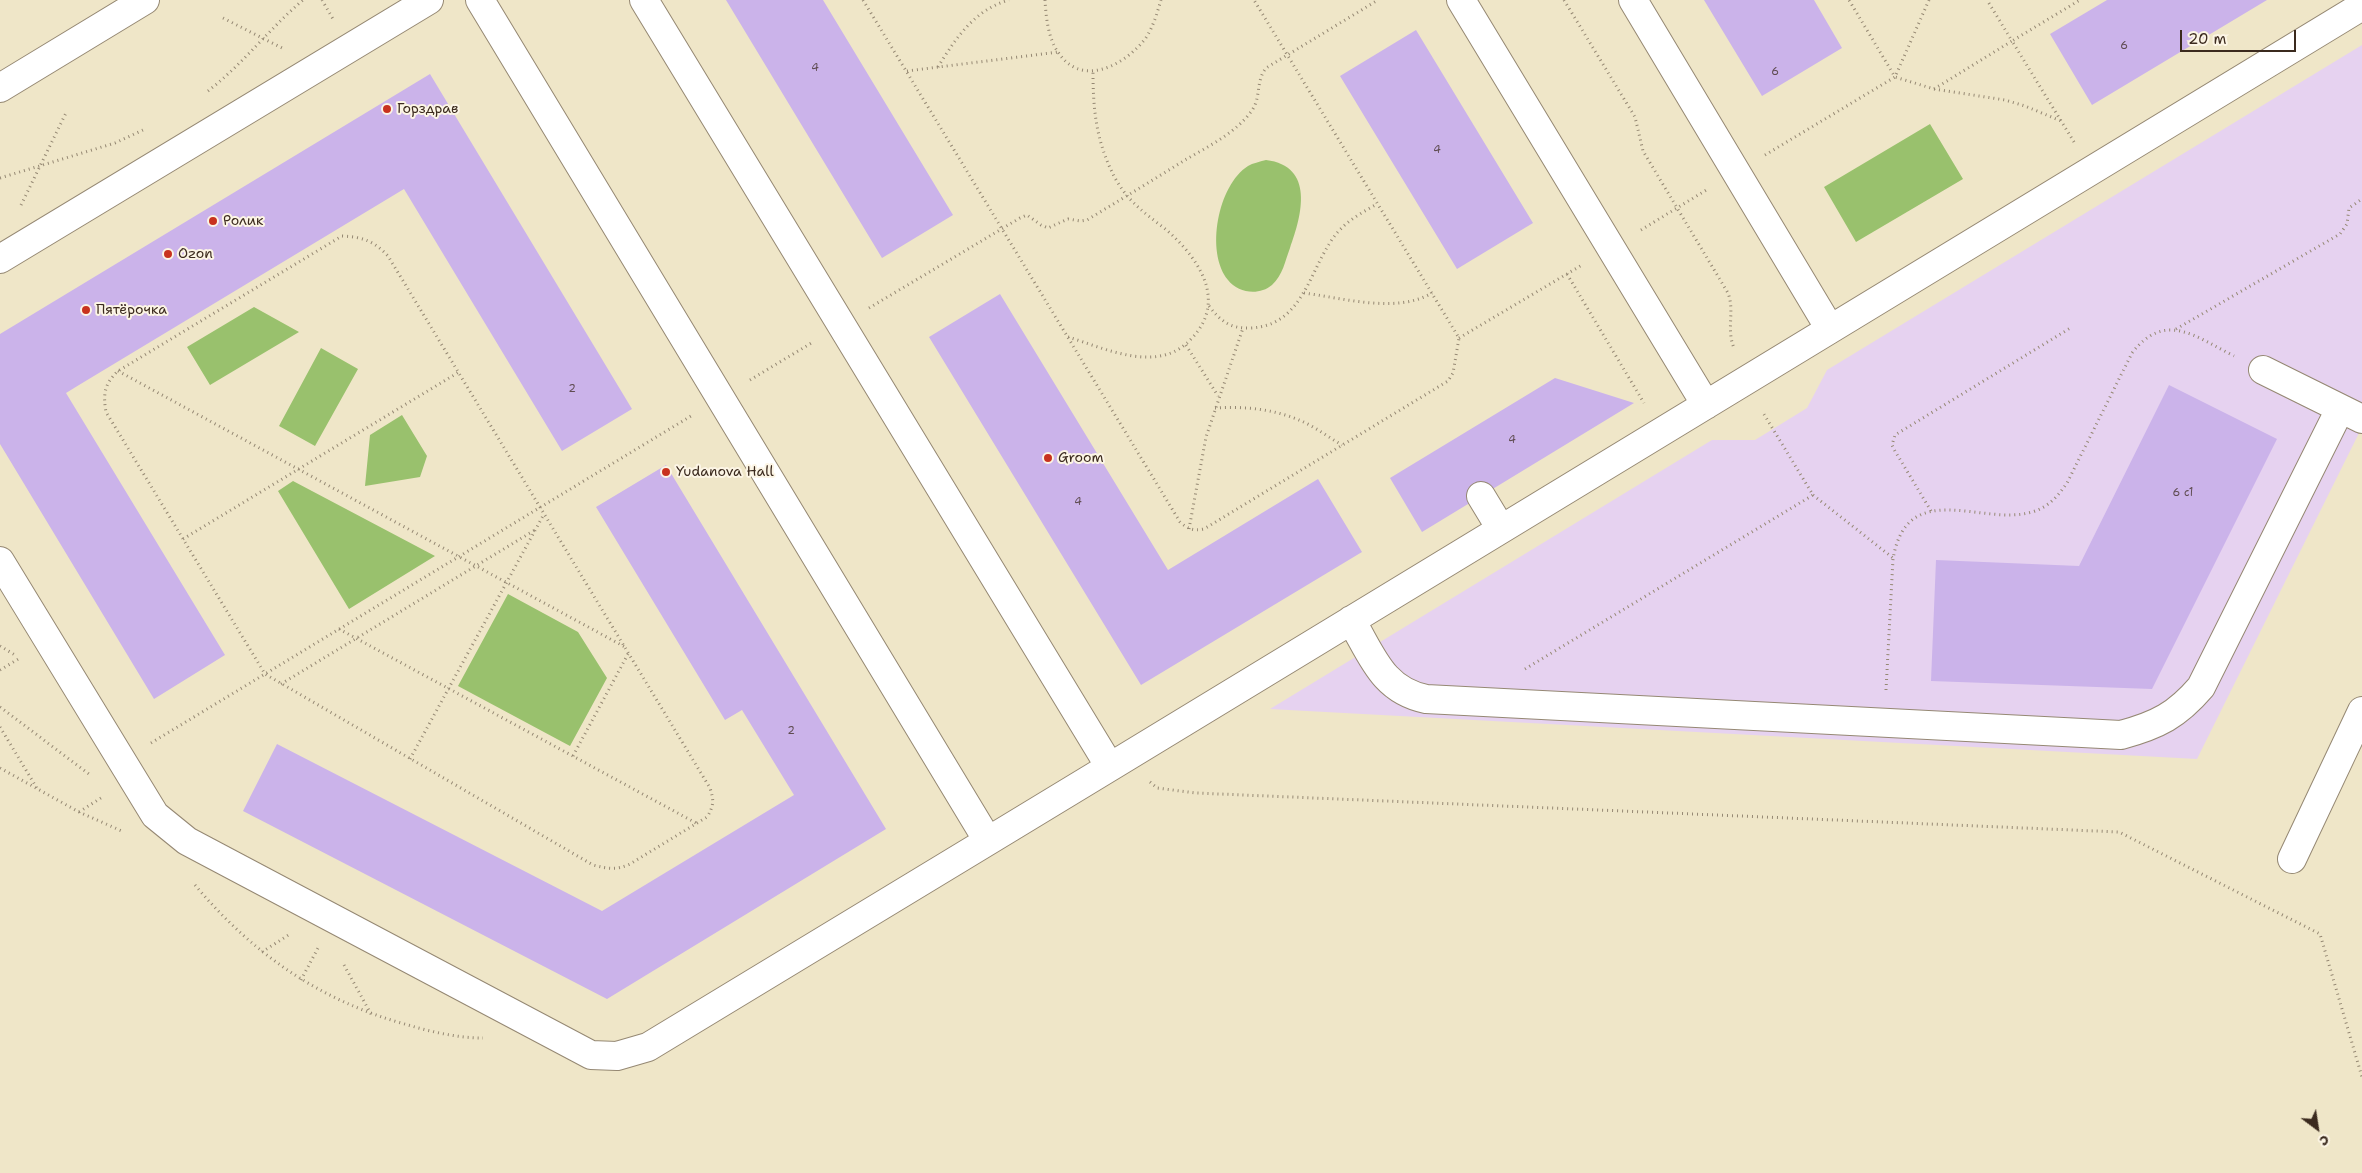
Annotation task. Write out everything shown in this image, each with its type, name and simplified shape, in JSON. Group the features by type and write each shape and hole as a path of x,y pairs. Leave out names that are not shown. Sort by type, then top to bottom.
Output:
{"street":[{"path":"0,88 145,0"},
{"path":"0,260 428,0"},
{"path":"480,0 988,840"},
{"path":"644,0 841,325 1117,762"},
{"path":"1461,0 1706,405"},
{"path":"1633,0 1830,329"},
{"path":"0,561 155,815 188,841 591,1055 617,1056 648,1047 2362,6"},
{"path":"1350,620 1385,677 1403,692 1419,698 2121,734 2149,728 2185,705 2201,687 2351,414 2264,370"},
{"path":"1481,496 1501,529"},
{"path":"2292,859 2362,711"}],"path":[{"path":"200,97 222,80 264,39 285,15 304,0"},
{"path":"863,0 1180,522 1189,529 1196,531 1204,529 1450,379 1459,338 1254,0"},
{"path":"938,67 952,43 970,22 988,9 1009,0"},
{"path":"1045,0 1046,17 1058,52 1070,65 1081,70 1094,72 1105,70 1127,57 1145,39 1161,0"},
{"path":"0,707 85,773 102,779 111,779 125,767 265,674 1002,228 1027,215 1040,225 1048,228 1068,218 1081,221 1087,220 1217,141 1249,115 1257,102 1261,75 1266,68 1378,0"},
{"path":"1564,0 1634,117 1647,158 1728,293 1731,306 1730,339 1751,376"},
{"path":"1929,0 1895,78 1934,89 2005,100 2061,121"},
{"path":"1987,0 2091,171"},
{"path":"1934,89 2080,0"},
{"path":"223,18 318,67"},
{"path":"906,71 1058,52"},
{"path":"1068,337 1142,358 1166,356 1186,345 1202,328 1209,306 1207,283 1196,263 1175,238 1127,196 1112,173 1100,144 1094,114 1094,72"},
{"path":"16,213 66,113"},
{"path":"0,178 115,143 150,127"},
{"path":"2175,329 2340,234 2347,224 2349,208 2362,199"},
{"path":"1209,306 1217,318 1228,325 1258,328 1273,323 1286,315 1304,293 1336,234 1353,219 1377,204"},
{"path":"342,236 362,237 376,244 388,256 459,372 710,788 714,799 713,808 707,818 621,868 609,869 593,865 265,674 106,412 103,395 106,386 118,371 342,236"},
{"path":"1567,274 1661,431"},
{"path":"1304,293 1398,304 1422,299 1432,293"},
{"path":"1931,511 1892,445 1895,435 2072,327"},
{"path":"1189,529 1198,474 1215,408 1243,328"},
{"path":"1884,723 1893,559 1900,534 1909,524 1931,511 2016,514 2032,512 2056,499 2067,483 2132,353 2141,342 2153,333 2163,330 2183,330 2264,370"},
{"path":"1186,345 1219,396"},
{"path":"118,371 625,648"},
{"path":"183,539 459,372"},
{"path":"1215,408 1246,407 1276,413 1299,420 1342,445"},
{"path":"1774,430 1813,495 1893,559"},
{"path":"1522,670 1813,495"},
{"path":"410,759 544,514"},
{"path":"281,684 535,530"},
{"path":"339,629 696,823"},
{"path":"572,756 629,653"},
{"path":"0,727 38,790"},
{"path":"1117,762 1157,788 1196,793 2119,832 2320,934 2362,1077"},
{"path":"0,768 79,812 133,836"},
{"path":"189,879 220,916 256,949 296,977 338,1001 371,1014 431,1032 489,1038"},
{"path":"340,958 371,1014"}],"shaded area":[{"path":"2362,45 2362,427 2197,759 1270,709 1712,440 1755,440 1807,408 1827,370"}],"green space":[{"path":"1930,124 1963,179 1856,242 1824,187"},
{"path":"1266,160 1282,164 1292,172 1298,182 1301,194 1301,207 1294,235 1279,277 1272,285 1261,291 1249,292 1232,284 1221,268 1217,253 1216,237 1218,220 1222,203 1238,175 1248,166"},
{"path":"254,307 299,332 210,385 187,347"},
{"path":"321,348 358,369 315,446 279,426"},
{"path":"402,415 427,456 420,477 365,486 370,435"},
{"path":"293,481 435,556 349,609 278,491"},
{"path":"508,594 578,632 607,678 570,746 458,686"}],"building":[{"path":"726,0 823,0 953,215 882,258"},
{"path":"1704,0 1814,0 1842,48 1762,96"},
{"path":"2107,0 2267,0 2092,105 2050,34"},
{"path":"1416,30 1533,223 1457,269 1340,76"},
{"path":"430,74 632,409 562,451 404,189 79,385 66,393 225,655 154,699 0,444 0,334"},
{"path":"1000,294 1168,570 1318,479 1362,552 1141,685 929,337"},
{"path":"1555,378 1634,403 1422,532 1390,478"},
{"path":"2169,385 2277,439 2152,689 1931,681 1936,560 2079,566"},
{"path":"666,465 886,829 607,999 243,811 277,744 602,911 794,795 742,710 725,720 596,507"}],"place":[{"name":"Горздрав","path":"387,109"},
{"name":"Ролик","path":"213,221"},
{"name":"Ozon","path":"168,254"},
{"name":"Пятёрочка","path":"86,310"},
{"name":"Groom","path":"1048,458"},
{"name":"Yudanova Hall","path":"666,472"}]}
